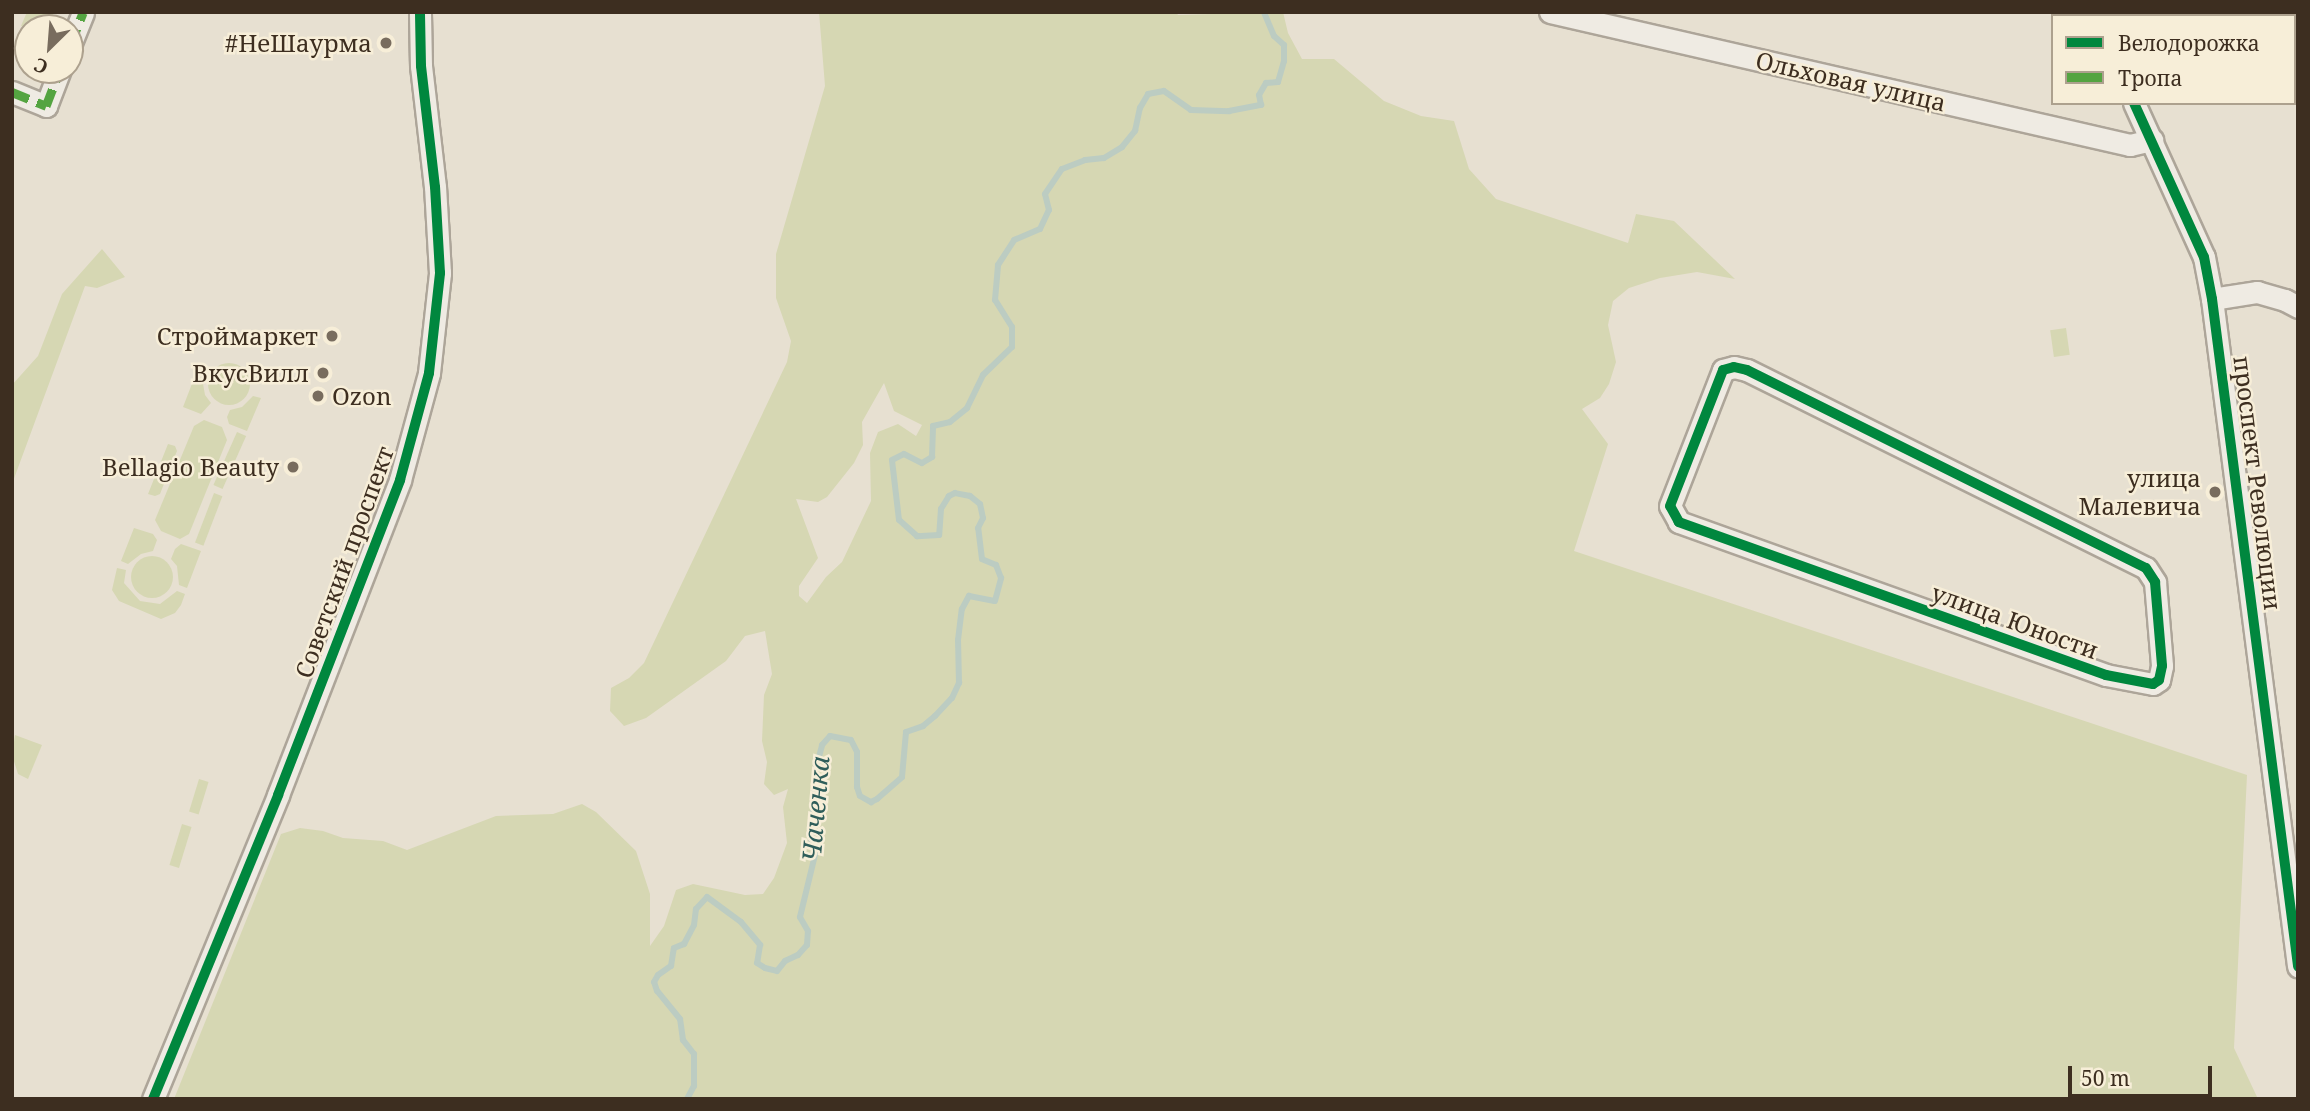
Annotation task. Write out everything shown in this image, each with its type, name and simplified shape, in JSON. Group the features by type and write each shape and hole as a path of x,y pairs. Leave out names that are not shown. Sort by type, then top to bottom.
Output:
{"street":[{"name":"Советский проспект","path":"153,1099 278,795 400,480 429,373 440,273 435,187 421,66 420,12"},
{"name":"Ольховая улица","path":"1550,12 2130,145 2152,140"},
{"path":"12,92 46,106 55,84"},
{"name":"проспект Революции","path":"2135,105 2204,257 2212,299 2298,966"},
{"path":"2212,299 2257,292 2285,300 2298,307"},
{"name":"улица Юности","path":"1734,367 1747,370 1828,413 2146,568 2155,582 2162,666 2159,680 2153,684 2106,676 1692,528 1679,523 1673,515 1670,506 1723,370 1734,367"}],"green space":[{"path":"27,12 54,12 53,14 26,14"},
{"path":"819,12 1176,12 1178,15 1283,12 1288,33 1302,59 1334,59 1384,101 1421,116 1454,121 1469,169 1496,199 1628,243 1636,214 1674,221 1735,279 1697,272 1660,278 1629,288 1613,301 1608,325 1616,362 1609,384 1600,398 1582,409 1608,444 1574,551 2247,775 2234,1048 2258,1099 174,1099 281,834 300,828 323,831 343,838 383,841 407,850 496,816 553,814 582,804 596,812 636,851 650,894 650,946 664,926 676,890 693,884 745,895 763,894 774,878 787,843 783,807 788,789 774,795 764,784 767,762 762,741 764,695 772,674 765,631 745,636 726,661 646,718 624,726 610,711 611,688 629,678 644,663 787,362 791,341 776,298 776,254 825,86","holes":["884,383 894,411 922,425 916,436 898,424 878,432 870,453 871,501 842,562 826,577 807,603 799,596 799,586 818,558 796,499 818,502 827,497 854,463 863,445 862,422"]},
{"path":"102,249 125,277 97,288 85,286 12,484 12,385 38,356 62,294"},
{"path":"2066,328 2070,355 2054,357 2050,330"},
{"path":"229,363 244,369 250,384 244,399 229,405 214,399 208,384 214,369"},
{"path":"195,376 202,378 205,395 211,403 201,414 183,407"},
{"path":"253,396 261,398 247,431 229,424 227,417 230,410 242,407"},
{"path":"204,420 222,427 227,440 189,534 180,539 161,531 155,520 194,426"},
{"path":"237,432 246,436 223,489 213,485"},
{"path":"168,444 175,446 177,451 160,494 148,494"},
{"path":"214,493 222,496 203,546 195,542"},
{"path":"134,528 153,534 157,540 153,551 141,554 128,564 121,561"},
{"path":"181,544 201,551 187,588 179,585 177,566 171,559 175,549"},
{"path":"152,556 167,562 173,577 167,592 152,598 137,592 131,577 137,562"},
{"path":"117,568 126,570 124,583 140,601 160,604 177,591 185,594 181,605 175,613 161,619 119,601 112,590"},
{"path":"15,735 42,745 28,779 18,774 12,755"},
{"path":"199,779 209,782 199,814 189,812"},
{"path":"182,824 192,827 179,868 169,865"}],"waterway":[{"name":"Чаченка","path":"687,1099 694,1086 694,1054 683,1040 680,1019 657,991 654,982 658,975 671,966 674,948 684,944 694,925 696,909 707,897 741,922 760,945 757,963 765,968 777,971 785,961 798,955 807,945 808,931 800,917 816,851 811,839 816,768 822,745 830,736 851,740 857,752 857,787 860,796 871,802 877,799 902,777 906,732 923,726 935,716 952,698 959,683 958,640 962,609 969,596 995,601 1001,578 996,565 982,559 978,528 983,518 980,504 970,496 955,493 949,496 941,509 939,535 917,536 899,520 892,460 904,454 922,463 932,457 933,426 950,422 967,408 983,375 1012,347 1012,327 995,300 998,265 1014,240 1040,229 1049,210 1045,194 1062,169 1085,160 1104,158 1122,147 1135,131 1140,108 1148,94 1164,91 1191,110 1229,111 1261,105 1259,95 1266,83 1278,82 1284,61 1284,45 1274,36 1264,12"}],"marked path":[{"path":"12,92 46,106 55,84"}],"cycle path":[{"path":"153,1099 278,795 400,480 429,373 440,273 435,187 421,66 420,12"},
{"path":"2135,105 2204,257 2212,299 2298,966"},
{"path":"1734,367 1747,370 2146,568 2155,582 2162,666 2159,680 2153,684 2106,675 1679,522 1670,506 1723,370 1734,367"}],"place":[{"name":"#НеШаурма","path":"386,43"},
{"name":"Строймаркет","path":"332,336"},
{"name":"ВкусВилл","path":"323,373"},
{"name":"Ozon","path":"318,396"},
{"name":"Bellagio Beauty","path":"293,467"},
{"name":"улица Малевича","path":"2215,492"}]}
